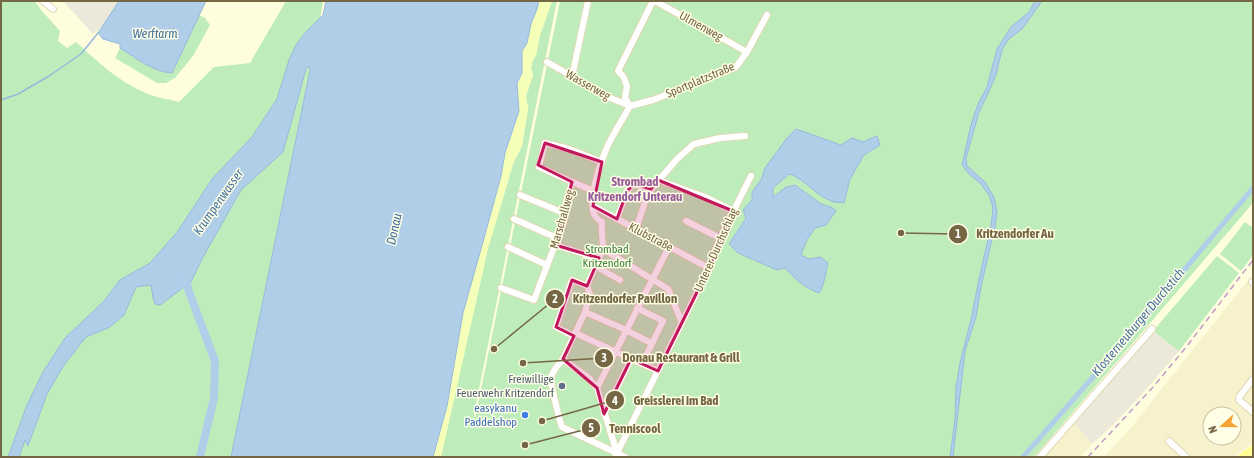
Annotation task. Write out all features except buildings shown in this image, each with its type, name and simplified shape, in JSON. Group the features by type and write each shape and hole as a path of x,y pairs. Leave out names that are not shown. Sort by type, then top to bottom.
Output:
{"main road":[{"path":"1242,457 1253,449"}],"street":[{"path":"43,1 53,10"},
{"path":"572,77 588,1"},
{"path":"625,457 616,455 562,427 559,421 555,395 550,379 555,367 560,364 586,312 590,294 587,286 603,249 601,231 602,222 596,218 591,200 607,148 630,106 625,98 627,86 623,76 618,71 654,1"},
{"name":"Ulmenweg","path":"654,1 746,52"},
{"name":"Sportplatzstraße","path":"630,106 652,100 736,67 767,15"},
{"name":"Wasserweg","path":"547,62 608,97 630,106"},
{"path":"636,229 648,193 676,159 694,144 720,138 745,136"},
{"path":"593,191 539,167 538,165 545,143 569,149 602,162"},
{"name":"Unterer Durchschlag","path":"616,455 709,268 720,238 750,176"},
{"path":"658,180 705,197 733,211"},
{"name":"Marschallweg","path":"501,288 534,300 564,221 566,203 572,182"},
{"path":"617,219 627,191 634,184 651,188"},
{"path":"520,195 564,213"},
{"name":"Klubstraße","path":"592,206 709,268"},
{"path":"514,219 556,241 598,258"},
{"path":"686,221 720,238"},
{"path":"597,388 669,247"},
{"path":"508,248 547,265"},
{"path":"603,249 668,289 682,323"},
{"path":"596,266 620,280"},
{"path":"587,286 572,280 556,327 658,371"},
{"path":"638,308 663,320 642,364"},
{"path":"586,312 626,330 651,344"},
{"path":"1040,457 1152,328"},
{"path":"562,359 590,379 597,388 616,455"},
{"path":"604,414 631,359"},
{"path":"1253,379 1239,397 1239,400 1253,412"},
{"path":"1169,441 1186,457"}],"highlighted area":[{"path":"545,143 602,162 593,206 617,219 627,191 634,184 651,189 658,180 733,211 709,268 658,371 631,359 604,414 597,388 563,359 574,336 556,327 572,280 587,286 599,258 555,245 572,182 538,165"}],"shaded area":[{"path":"63,1 119,1 102,27 93,34"},
{"path":"1250,278 1253,280 1253,457 1104,457 1130,429"},
{"path":"1153,331 1179,351 1114,424 1092,444 1073,422"},
{"path":"1073,422 1092,444 1080,457 1043,457"}],"green space":[{"path":"1,1 35,1 60,31 58,41 67,48 76,42 109,71 127,83 150,95 179,102 214,67 250,63 286,1 323,1 320,20 305,33 289,61 277,99 252,137 212,179 178,231 150,263 120,280 104,301 65,338 43,372 27,405 8,457 1,457"},
{"name":"Strombad Kritzendorf","path":"552,1 557,1 474,414 475,419 560,1 1035,1 1029,12 1011,27 992,70 987,87 978,104 962,165 969,174 980,183 989,195 993,208 991,226 960,363 956,387 955,420 950,457 629,457 619,452 708,267 615,453 620,457 441,457 488,248 514,161 522,146 528,109 526,96 533,75 531,68 532,61 536,55 540,35","holes":["796,130 841,145 852,138 863,142 876,137 880,145 864,155 850,179 844,203 809,187 797,177 789,174 773,188 773,197 786,187 795,185 821,204 831,207 826,225 815,228 807,240 801,255 809,260 821,257 822,289 810,290 785,268 777,270 738,253 729,244 746,218 752,200 752,192 761,180 765,168"]},
{"path":"1042,1 1253,1 1253,203 1034,457 953,457 965,351 976,317 997,212 985,182 967,166 966,158 979,112 996,75 1002,50 1008,40 1023,28"},
{"path":"199,15 205,18 210,25 193,56 175,78 166,83 157,83 115,58 120,48 151,67 172,73"},
{"path":"309,65 310,70 231,457 19,457 25,439 29,445 47,394 64,365 86,337 110,327 124,315 136,287 151,284 160,305 191,282 201,259 241,190 283,152 306,69"},
{"path":"1245,222 1253,228 1253,255 1241,271 1220,254"},
{"path":"1217,256 1239,273 1179,351 1153,331"}],"sand":[{"path":"539,1 552,1 540,35 536,55 532,62 531,68 533,75 526,96 528,109 522,146 514,161 488,248 441,457 433,457 447,406 463,313 501,176 505,153 519,111 517,83 522,73 522,51 527,43 531,24"}],"water":[{"name":"Werftarm","path":"119,1 206,1 172,73 158,70 145,64 120,48 120,44 103,39 98,33"},
{"path":"326,1 539,1 531,24 527,43 522,51 522,73 517,83 519,111 505,153 501,176 463,313 447,406 433,457 231,457 310,70 309,66 306,69 283,152 241,190 202,259 191,282 160,305 155,304 151,285 136,287 124,315 110,327 86,337 64,365 47,394 28,446 25,440 19,457 8,457 27,405 43,372 65,338 104,301 120,280 150,263 178,231 212,179 252,137 277,99 289,60 296,45 305,33 323,15"},
{"path":"1035,1 1042,1 1023,28 1008,40 1002,50 996,75 979,112 966,158 967,166 985,182 994,197 997,212 976,317 965,351 953,457 950,457 955,420 956,387 960,363 991,226 993,208 989,195 980,183 969,174 962,165 971,125 978,104 987,87 997,49 1011,27 1029,12"},
{"path":"796,129 841,145 852,138 863,142 877,136 880,145 864,155 850,179 844,203 833,202 825,198 800,179 789,174 773,188 773,197 786,187 795,185 821,204 831,207 836,211 826,225 815,228 807,240 801,255 809,259 821,257 828,263 824,283 819,293 800,283 785,268 777,270 738,253 729,244 746,218 743,210 752,200 752,192 761,180 765,168 787,138"}],"waterway":[{"path":"1,100 18,94 49,76 81,54 98,33"},
{"name":"Klosterneuburger Durchstich","path":"1023,457 1122,344 1253,188"},
{"path":"186,275 188,289 215,361 214,398 200,457"}],"railway":[{"path":"1088,457 1154,386 1187,346 1253,260"}],"place":[{"name":"Kritzendorfer Au","path":"901,233"},
{"name":"Kritzendorfer Pavillon","path":"494,349"},
{"name":"Donau Restaurant & Grill","path":"523,363"},
{"name":"Freiwillige Feuerwehr Kritzendorf","path":"562,386"},
{"name":"easykanu Paddelshop","path":"525,415"},
{"name":"Greisslerei im Bad","path":"542,421"},
{"name":"Tenniscool","path":"525,445"}],"district":[{"name":"Strombad Kritzendorf Unterau","path":"635,188"}],"water label":[{"name":"Krumpenwasser","path":"218,202"},
{"name":"Donau","path":"394,229"}]}
